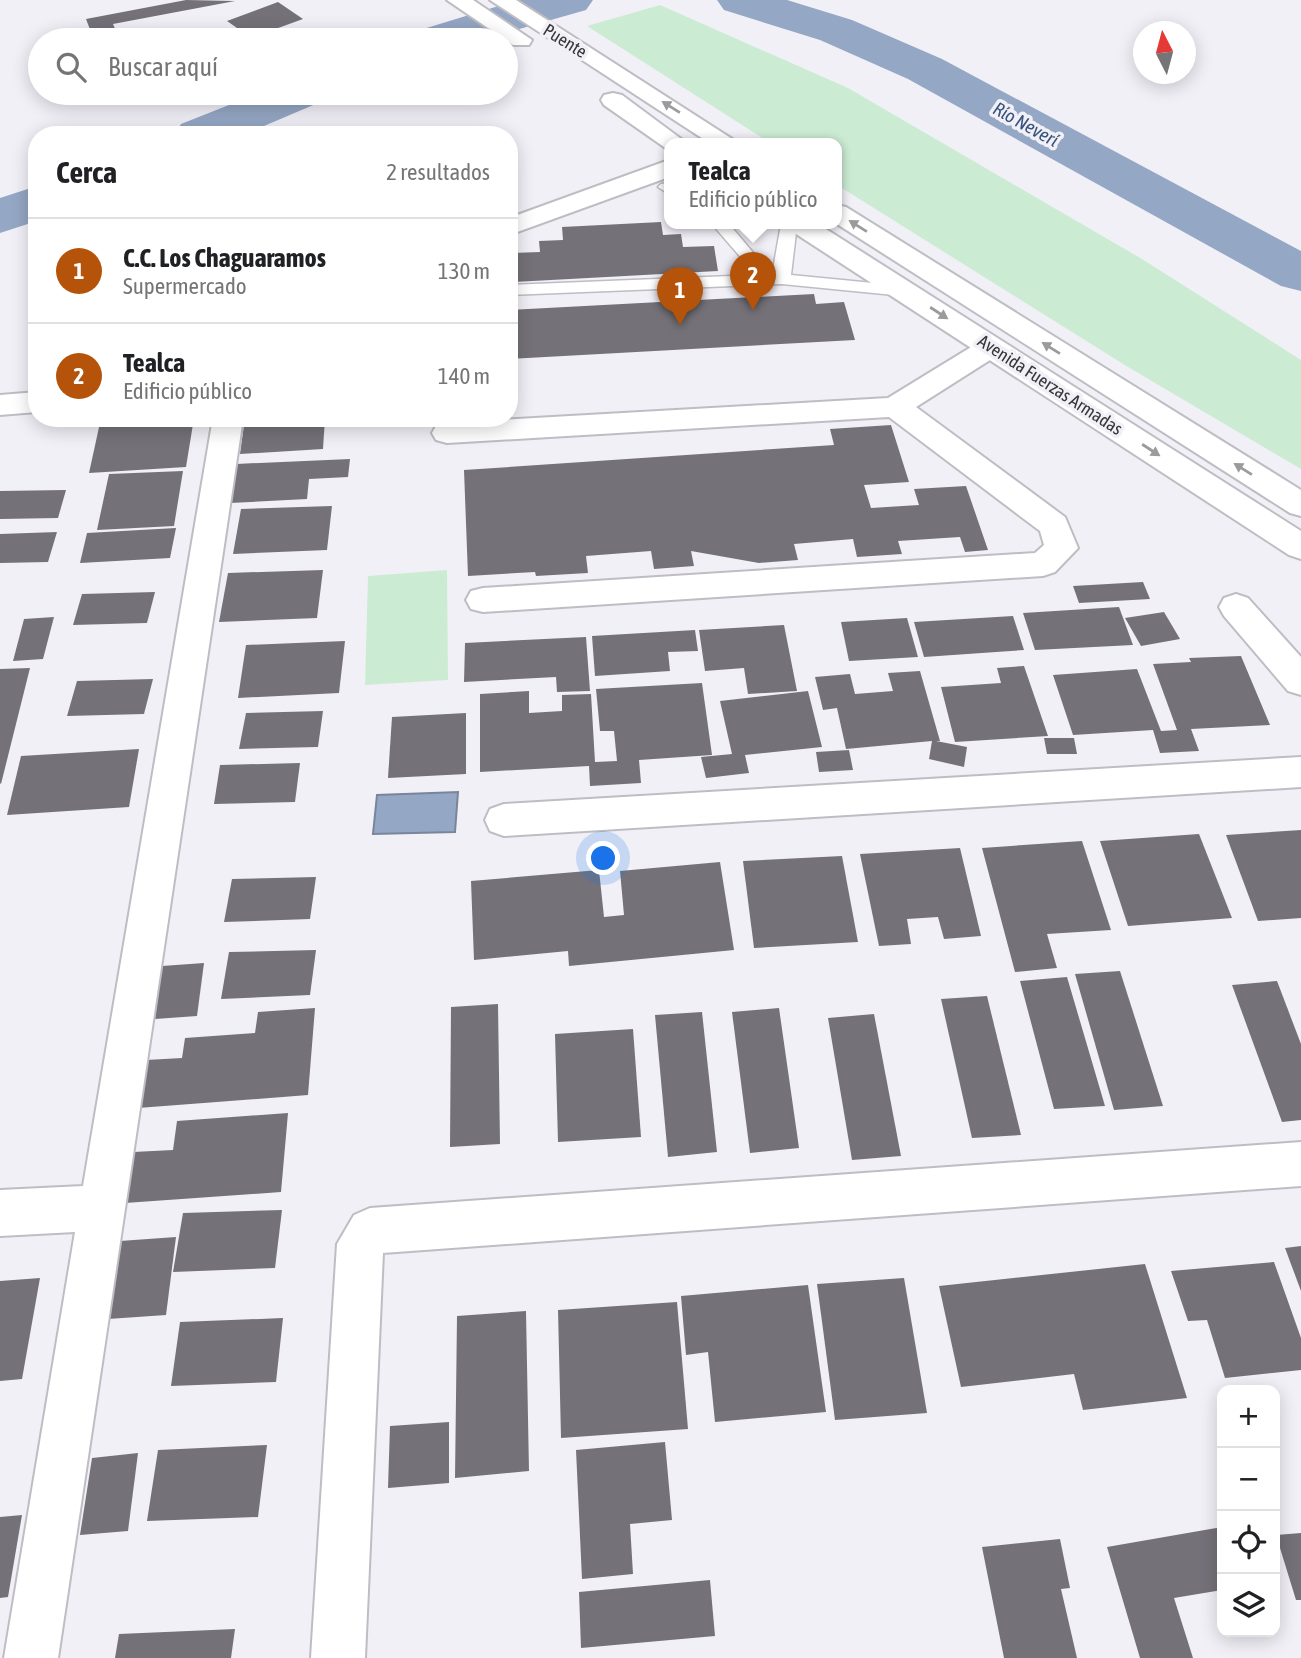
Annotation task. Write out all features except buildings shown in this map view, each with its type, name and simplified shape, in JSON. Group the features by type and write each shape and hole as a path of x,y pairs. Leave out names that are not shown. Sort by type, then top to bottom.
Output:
{"street":[{"name":"Puente","path":"458,0 512,28"},
{"name":"Puente","path":"501,0 585,66"},
{"name":"Puente","path":"518,31 585,66"},
{"path":"585,66 669,138"},
{"path":"585,66 717,138"},
{"path":"518,224 664,182"},
{"name":"Avenida Fuerzas Armadas","path":"842,215 1301,505"},
{"name":"Avenida Fuerzas Armadas","path":"807,229 1301,547"},
{"path":"447,433 895,407 991,347"},
{"path":"0,405 28,403"},
{"path":"483,600 1043,564 1062,548 1054,525 895,407"},
{"path":"31,1658 227,427"},
{"path":"1236,607 1301,681"},
{"path":"503,820 1301,772"},
{"path":"338,1658 360,1244 369,1231 1301,1164"},
{"path":"0,1213 101,1209"}],"lane":[{"path":"725,229 775,279"},
{"path":"775,279 788,229"},
{"path":"518,290 775,279 904,291"}],"green space":[{"path":"660,5 848,88 1142,259 1301,360 1301,469 1128,367 842,188 842,138 763,138 587,26"},
{"path":"447,570 448,680 365,685 368,576"}],"water":[{"path":"458,792 455,832 373,834 377,795"}],"waterway":[{"name":"Río Neverí","path":"472,28 570,0"},
{"name":"Río Neverí","path":"740,0 836,30 925,69 1301,274"},
{"name":"Río Neverí","path":"221,126 272,105"},
{"name":"Río Neverí","path":"0,217 28,206"}],"place":[{"name":"Tealca","path":"753,310"},
{"name":"C.C. Los Chaguaramos","path":"680,325"}]}
